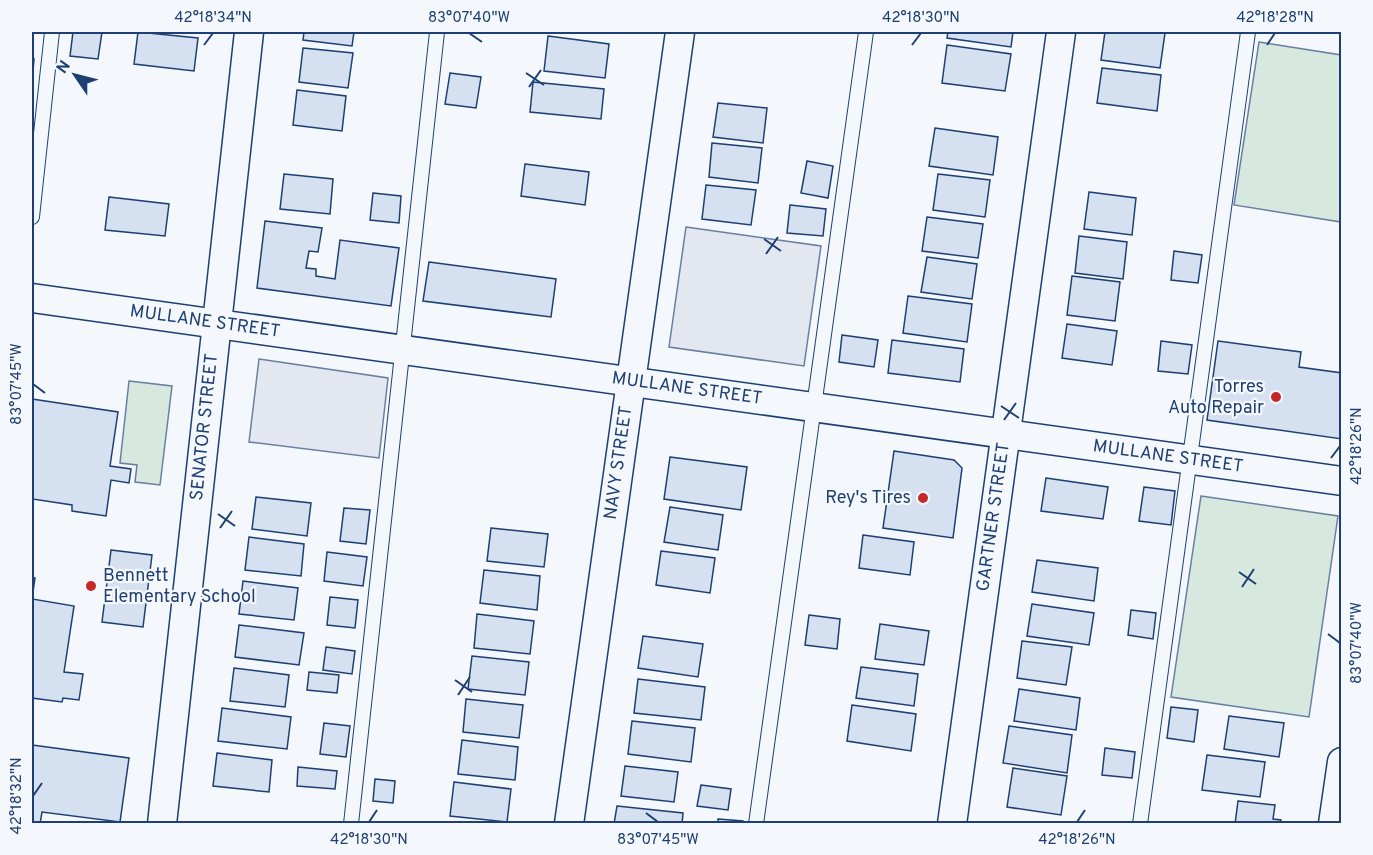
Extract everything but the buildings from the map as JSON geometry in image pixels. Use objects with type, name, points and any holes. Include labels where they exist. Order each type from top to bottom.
[{"type":"street","name":"SENATOR STREET","points":[[162,824],[249,32]]},
{"type":"street","name":"NAVY STREET","points":[[569,824],[680,32]]},
{"type":"street","name":"GARTNER STREET","points":[[952,824],[1061,32]]},
{"type":"street","name":"MULLANE STREET","points":[[32,298],[1341,481]]},
{"type":"street","points":[[1333,824],[1341,762]]},
{"type":"lane","points":[[32,217],[52,32]]},
{"type":"lane","points":[[351,824],[438,32]]},
{"type":"lane","points":[[756,824],[866,32]]},
{"type":"lane","points":[[1140,824],[1248,32]]},
{"type":"shaded area","points":[[1259,42],[1341,55],[1341,222],[1234,205]]},
{"type":"shaded area","points":[[686,227],[821,246],[804,366],[669,347]]},
{"type":"shaded area","points":[[259,359],[388,378],[379,458],[249,442]]},
{"type":"shaded area","points":[[129,381],[172,386],[160,485],[135,482],[137,465],[120,463]]},
{"type":"shaded area","points":[[1201,496],[1338,516],[1309,717],[1171,697]]},
{"type":"place","name":"Torres Auto Repair","points":[[1276,397]]},
{"type":"place","name":"Rey's Tires","points":[[923,498]]},
{"type":"place","name":"Bennett Elementary School","points":[[91,586]]}]
